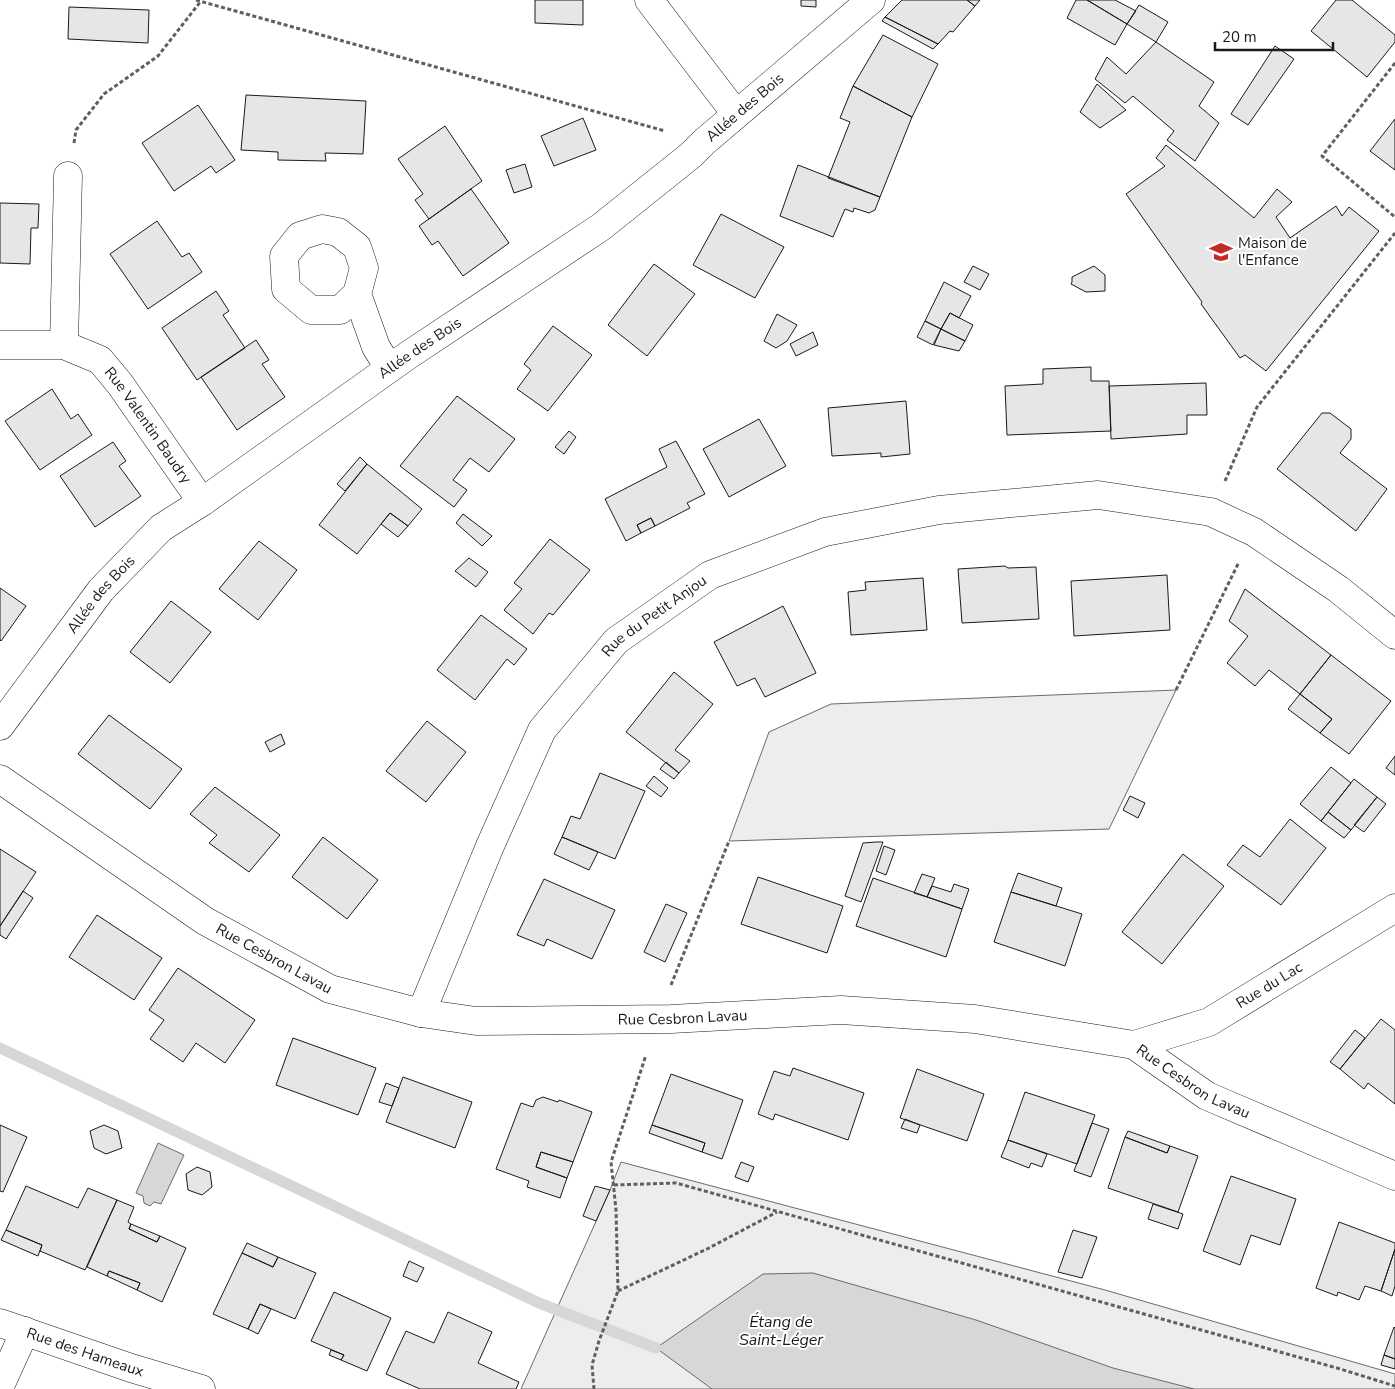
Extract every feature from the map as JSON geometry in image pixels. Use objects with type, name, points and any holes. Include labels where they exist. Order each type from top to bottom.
[{"type":"street","points":[[649,0],[736,114]]},
{"type":"street","name":"Allée des Bois","points":[[3,716],[101,590],[162,528],[202,502],[389,368],[601,227],[691,155],[736,114],[871,0]]},
{"type":"street","points":[[64,345],[68,176]]},
{"type":"street","points":[[356,294],[376,346],[389,368]]},
{"type":"street","name":"Rue Valentin Baudry","points":[[0,345],[64,345],[100,360],[120,384],[202,502]]},
{"type":"street","name":"Rue du Petit Anjou","points":[[421,1014],[490,846],[542,730],[616,641],[710,575],[825,532],[939,510],[1098,495],[1211,512],[1254,532],[1338,589],[1395,635]]},
{"type":"street","name":"Rue Cesbron Lavau","points":[[0,779],[205,920],[330,989],[421,1014],[476,1021],[657,1020],[841,1010],[975,1019],[1134,1045],[1207,1096],[1395,1176]]},
{"type":"street","name":"Rue du Lac","points":[[1134,1045],[1208,1022],[1395,908]]},
{"type":"street","points":[[0,1386],[12,1327]]},
{"type":"street","name":"Rue des Hameaux","points":[[12,1327],[131,1368],[201,1389]]},
{"type":"path","points":[[196,0],[704,142]]},
{"type":"path","points":[[68,176],[76,130],[104,94],[158,56],[201,2]]},
{"type":"path","points":[[1395,63],[1322,156],[1395,217]]},
{"type":"path","points":[[1211,512],[1257,407],[1395,234]]},
{"type":"path","points":[[1176,690],[1254,532]]},
{"type":"path","points":[[594,1389],[592,1364],[618,1291],[616,1210],[612,1162],[657,1020],[728,841]]},
{"type":"path","points":[[614,1185],[676,1183],[1318,1362],[1395,1386]]},
{"type":"path","points":[[618,1291],[706,1249],[778,1211]]},
{"type":"shaded area","points":[[1176,690],[1109,829],[729,841],[769,732],[831,704]]},
{"type":"shaded area","points":[[621,1162],[1105,1290],[1395,1374],[1395,1389],[521,1389]]},
{"type":"water","points":[[158,1143],[184,1155],[161,1204],[154,1202],[150,1206],[144,1203],[143,1196],[136,1193]]},
{"type":"water","name":"Étang de Saint-Léger","points":[[813,1273],[976,1320],[1113,1368],[1194,1389],[712,1389],[656,1348],[763,1274]]},
{"type":"building","points":[[535,0],[583,0],[583,25],[535,23]]},
{"type":"building","points":[[801,0],[816,0],[816,7],[801,6]]},
{"type":"building","points":[[902,0],[967,0],[975,6],[953,32],[950,31],[938,44],[885,17]]},
{"type":"building","points":[[967,0],[980,0],[975,6]]},
{"type":"building","points":[[1076,0],[1087,0],[1127,24],[1115,45],[1067,18]]},
{"type":"building","points":[[1087,0],[1115,0],[1136,11],[1127,24]]},
{"type":"building","points":[[1336,0],[1352,0],[1395,35],[1395,42],[1367,77],[1311,31]]},
{"type":"building","points":[[1139,5],[1168,22],[1156,42],[1127,24]]},
{"type":"building","points":[[69,7],[149,10],[148,43],[68,39]]},
{"type":"building","points":[[885,17],[938,44],[933,49],[882,21]]},
{"type":"building","points":[[883,35],[938,64],[912,117],[853,86]]},
{"type":"building","points":[[1156,42],[1214,82],[1199,106],[1219,123],[1195,161],[1167,140],[1174,131],[1133,96],[1125,103],[1095,79],[1107,57],[1126,74]]},
{"type":"building","points":[[1275,46],[1294,59],[1248,125],[1231,114]]},
{"type":"building","points":[[1097,84],[1126,110],[1100,128],[1080,112]]},
{"type":"building","points":[[853,86],[912,117],[880,197],[828,178],[850,122],[840,118]]},
{"type":"building","points":[[246,95],[366,101],[363,154],[325,153],[326,161],[278,160],[278,152],[241,150]]},
{"type":"building","points":[[198,105],[235,160],[216,173],[211,166],[174,191],[142,143]]},
{"type":"building","points":[[583,118],[596,150],[554,166],[541,136]]},
{"type":"building","points":[[1395,119],[1395,170],[1370,151]]},
{"type":"building","points":[[445,126],[482,181],[429,219],[415,200],[423,194],[398,159]]},
{"type":"building","points":[[1166,145],[1254,218],[1277,189],[1292,202],[1276,217],[1290,238],[1336,206],[1342,216],[1349,207],[1379,231],[1266,371],[1245,355],[1240,358],[1126,194],[1165,166],[1156,158]]},
{"type":"building","points":[[525,164],[532,187],[514,193],[506,170]]},
{"type":"building","points":[[798,165],[880,197],[875,210],[869,213],[854,208],[853,212],[845,209],[833,237],[780,216]]},
{"type":"building","points":[[471,189],[509,243],[463,276],[438,241],[432,245],[419,226]]},
{"type":"building","points":[[0,203],[39,204],[38,228],[31,228],[30,264],[0,263]]},
{"type":"building","points":[[721,214],[784,247],[755,298],[693,265]]},
{"type":"building","points":[[157,221],[182,257],[189,253],[202,272],[148,309],[110,254]]},
{"type":"building","points":[[654,264],[695,294],[647,356],[608,325]]},
{"type":"building","points":[[973,266],[989,274],[980,290],[964,282]]},
{"type":"building","points":[[1094,266],[1105,275],[1105,291],[1086,292],[1071,284],[1072,277]]},
{"type":"building","points":[[944,282],[971,296],[959,318],[950,313],[941,329],[925,321]]},
{"type":"building","points":[[216,291],[229,311],[223,315],[245,348],[197,380],[162,328]]},
{"type":"building","points":[[950,313],[973,325],[965,341],[941,329]]},
{"type":"building","points":[[777,314],[797,325],[787,341],[776,348],[764,341]]},
{"type":"building","points":[[925,321],[941,329],[933,345],[917,337]]},
{"type":"building","points":[[553,326],[592,355],[548,411],[517,389],[531,370],[524,364]]},
{"type":"building","points":[[941,329],[965,341],[959,351],[934,345]]},
{"type":"building","points":[[813,332],[818,345],[796,356],[790,344]]},
{"type":"building","points":[[256,340],[269,360],[262,364],[285,397],[237,430],[201,377]]},
{"type":"building","points":[[1091,367],[1091,381],[1109,381],[1111,431],[1007,435],[1005,386],[1043,384],[1043,369]]},
{"type":"building","points":[[1206,383],[1207,415],[1187,415],[1187,434],[1111,439],[1109,386]]},
{"type":"building","points":[[52,389],[71,419],[78,414],[92,435],[40,470],[5,421]]},
{"type":"building","points":[[457,396],[515,439],[489,472],[470,458],[453,480],[467,490],[454,507],[400,466]]},
{"type":"building","points":[[906,401],[910,454],[881,457],[881,453],[832,456],[828,408]]},
{"type":"building","points":[[1322,413],[1330,413],[1351,429],[1351,439],[1340,453],[1387,489],[1356,531],[1277,469]]},
{"type":"building","points":[[759,419],[786,466],[729,497],[703,449]]},
{"type":"building","points":[[569,431],[576,437],[564,454],[555,447]]},
{"type":"building","points":[[676,441],[705,494],[687,503],[690,508],[655,526],[651,518],[637,525],[641,533],[626,541],[605,499],[667,467],[659,449]]},
{"type":"building","points":[[113,442],[126,461],[119,466],[141,496],[95,527],[60,476]]},
{"type":"building","points":[[360,457],[367,464],[345,491],[337,484]]},
{"type":"building","points":[[367,464],[422,509],[408,526],[390,513],[357,554],[319,525]]},
{"type":"building","points":[[390,513],[408,526],[398,537],[381,524]]},
{"type":"building","points":[[463,514],[492,536],[482,546],[456,523]]},
{"type":"building","points":[[651,518],[655,526],[641,533],[637,525]]},
{"type":"building","points":[[550,539],[590,570],[553,615],[549,613],[533,634],[504,610],[522,589],[514,583]]},
{"type":"building","points":[[259,541],[297,570],[258,620],[219,589]]},
{"type":"building","points":[[469,558],[488,572],[476,587],[455,571]]},
{"type":"building","points":[[1005,566],[1008,568],[1036,567],[1039,619],[962,623],[958,569]]},
{"type":"building","points":[[1167,575],[1170,630],[1074,636],[1071,581]]},
{"type":"building","points":[[923,578],[927,630],[851,635],[848,592],[866,590],[865,582]]},
{"type":"building","points":[[0,588],[26,606],[1,641],[0,640]]},
{"type":"building","points":[[1245,589],[1331,655],[1300,694],[1269,670],[1255,686],[1227,663],[1248,636],[1229,621]]},
{"type":"building","points":[[171,601],[211,632],[170,683],[130,652]]},
{"type":"building","points":[[783,606],[816,673],[765,697],[755,678],[737,686],[714,642]]},
{"type":"building","points":[[481,615],[527,649],[514,665],[507,659],[475,700],[437,670]]},
{"type":"building","points":[[1331,655],[1391,701],[1349,754],[1320,733],[1332,719],[1300,694]]},
{"type":"building","points":[[674,672],[713,704],[675,750],[690,761],[679,773],[626,732]]},
{"type":"building","points":[[1300,694],[1332,719],[1320,733],[1288,709]]},
{"type":"building","points":[[109,715],[182,769],[150,809],[78,754]]},
{"type":"building","points":[[427,721],[466,752],[426,802],[386,771]]},
{"type":"building","points":[[281,734],[285,744],[270,752],[265,742]]},
{"type":"building","points":[[1395,756],[1395,775],[1386,768]]},
{"type":"building","points":[[666,762],[679,773],[674,779],[660,769]]},
{"type":"building","points":[[1331,767],[1351,783],[1321,821],[1300,804]]},
{"type":"building","points":[[600,773],[645,791],[615,859],[562,837],[571,816],[580,819]]},
{"type":"building","points":[[654,776],[668,788],[661,797],[646,786]]},
{"type":"building","points":[[1354,779],[1377,797],[1351,830],[1328,812]]},
{"type":"building","points":[[215,787],[280,835],[249,872],[209,843],[217,835],[190,814]]},
{"type":"building","points":[[1130,796],[1145,803],[1138,818],[1123,810]]},
{"type":"building","points":[[1377,797],[1386,804],[1364,832],[1354,825]]},
{"type":"building","points":[[1328,812],[1351,830],[1344,838],[1321,821]]},
{"type":"building","points":[[1290,819],[1326,848],[1281,905],[1227,865],[1243,845],[1260,857]]},
{"type":"building","points":[[323,837],[378,880],[347,919],[292,877]]},
{"type":"building","points":[[562,837],[598,852],[589,870],[554,854]]},
{"type":"building","points":[[883,842],[861,902],[845,896],[863,843]]},
{"type":"building","points":[[884,846],[895,850],[886,875],[876,871]]},
{"type":"building","points":[[0,849],[36,872],[0,926]]},
{"type":"building","points":[[1183,854],[1224,886],[1162,964],[1122,932]]},
{"type":"building","points":[[1018,873],[1062,888],[1056,906],[1011,892]]},
{"type":"building","points":[[922,874],[935,878],[927,897],[914,893]]},
{"type":"building","points":[[758,877],[843,906],[827,953],[741,924]]},
{"type":"building","points":[[873,878],[962,909],[946,957],[856,926]]},
{"type":"building","points":[[544,879],[615,910],[592,959],[547,939],[544,946],[517,935]]},
{"type":"building","points":[[954,884],[969,889],[962,909],[927,897],[932,886],[951,892]]},
{"type":"building","points":[[23,891],[33,898],[6,939],[0,935],[0,926]]},
{"type":"building","points":[[1011,892],[1082,914],[1065,966],[994,942]]},
{"type":"building","points":[[666,904],[687,913],[665,962],[644,952]]},
{"type":"building","points":[[97,915],[162,958],[134,1000],[69,957]]},
{"type":"building","points":[[178,968],[255,1020],[225,1063],[196,1043],[183,1062],[150,1039],[164,1020],[149,1010]]},
{"type":"building","points":[[1381,1019],[1395,1030],[1395,1104],[1368,1083],[1364,1089],[1340,1069]]},
{"type":"building","points":[[1355,1030],[1365,1038],[1340,1069],[1330,1062]]},
{"type":"building","points":[[293,1038],[376,1068],[358,1115],[276,1085]]},
{"type":"building","points":[[793,1068],[864,1093],[848,1140],[775,1114],[773,1120],[758,1114],[774,1071],[790,1076]]},
{"type":"building","points":[[917,1069],[984,1094],[967,1141],[900,1118]]},
{"type":"building","points":[[671,1074],[743,1100],[722,1159],[702,1152],[705,1143],[652,1125]]},
{"type":"building","points":[[403,1077],[472,1102],[455,1148],[386,1122]]},
{"type":"building","points":[[386,1083],[399,1088],[392,1106],[379,1102]]},
{"type":"building","points":[[1025,1092],[1095,1115],[1077,1164],[1008,1140]]},
{"type":"building","points":[[543,1097],[558,1102],[559,1100],[592,1112],[573,1162],[541,1152],[536,1167],[567,1178],[560,1198],[527,1187],[529,1181],[496,1169],[521,1103],[533,1107],[536,1100]]},
{"type":"building","points":[[905,1119],[920,1125],[917,1133],[901,1128]]},
{"type":"building","points":[[1092,1123],[1109,1129],[1091,1177],[1074,1171]]},
{"type":"building","points":[[0,1125],[27,1137],[3,1192],[0,1191]]},
{"type":"building","points":[[104,1125],[118,1131],[122,1148],[106,1154],[94,1148],[90,1131]]},
{"type":"building","points":[[652,1125],[705,1143],[702,1152],[649,1133]]},
{"type":"building","points":[[1128,1131],[1170,1146],[1167,1153],[1125,1137]]},
{"type":"building","points":[[1125,1137],[1167,1153],[1170,1146],[1198,1156],[1178,1212],[1108,1188]]},
{"type":"building","points":[[1008,1140],[1047,1154],[1042,1167],[1031,1163],[1029,1168],[1001,1157]]},
{"type":"building","points":[[541,1152],[573,1162],[567,1178],[536,1167]]},
{"type":"building","points":[[741,1162],[754,1167],[748,1182],[735,1177]]},
{"type":"building","points":[[197,1167],[210,1172],[212,1187],[202,1195],[188,1190],[186,1174]]},
{"type":"building","points":[[1231,1176],[1296,1199],[1280,1245],[1251,1235],[1240,1265],[1203,1251]]},
{"type":"building","points":[[26,1186],[78,1208],[88,1188],[117,1200],[85,1270],[40,1251],[42,1245],[6,1230]]},
{"type":"building","points":[[595,1186],[610,1190],[596,1221],[583,1216]]},
{"type":"building","points":[[117,1200],[134,1207],[128,1222],[131,1224],[129,1229],[157,1242],[160,1236],[186,1248],[162,1302],[137,1290],[140,1283],[109,1271],[107,1276],[87,1267]]},
{"type":"building","points":[[1153,1204],[1183,1214],[1178,1229],[1148,1219]]},
{"type":"building","points":[[1339,1222],[1395,1243],[1395,1249],[1381,1291],[1365,1286],[1359,1300],[1338,1292],[1337,1296],[1316,1288]]},
{"type":"building","points":[[131,1224],[160,1236],[157,1242],[129,1229]]},
{"type":"building","points":[[6,1230],[42,1245],[38,1256],[1,1240]]},
{"type":"building","points":[[1073,1230],[1097,1237],[1082,1278],[1058,1272]]},
{"type":"building","points":[[247,1243],[278,1257],[273,1267],[242,1253]]},
{"type":"building","points":[[1395,1249],[1395,1286],[1392,1296],[1381,1291]]},
{"type":"building","points":[[242,1253],[273,1267],[278,1257],[316,1273],[295,1319],[260,1304],[248,1329],[213,1314]]},
{"type":"building","points":[[409,1261],[424,1268],[417,1282],[403,1276]]},
{"type":"building","points":[[109,1271],[140,1283],[137,1290],[107,1276]]},
{"type":"building","points":[[334,1292],[391,1318],[367,1371],[341,1360],[344,1355],[311,1341]]},
{"type":"building","points":[[260,1304],[271,1309],[258,1334],[248,1329]]},
{"type":"building","points":[[448,1312],[492,1332],[478,1363],[519,1382],[516,1389],[420,1389],[386,1374],[406,1331],[434,1343]]},
{"type":"building","points":[[1395,1328],[1395,1359],[1384,1355]]},
{"type":"building","points":[[331,1350],[344,1355],[341,1360],[329,1355]]},
{"type":"building","points":[[1384,1355],[1395,1359],[1395,1369],[1381,1365]]},
{"type":"waterway","points":[[0,1048],[539,1303],[656,1348]]},
{"type":"place","name":"Maison de l'Enfance","points":[[1221,252]]}]
